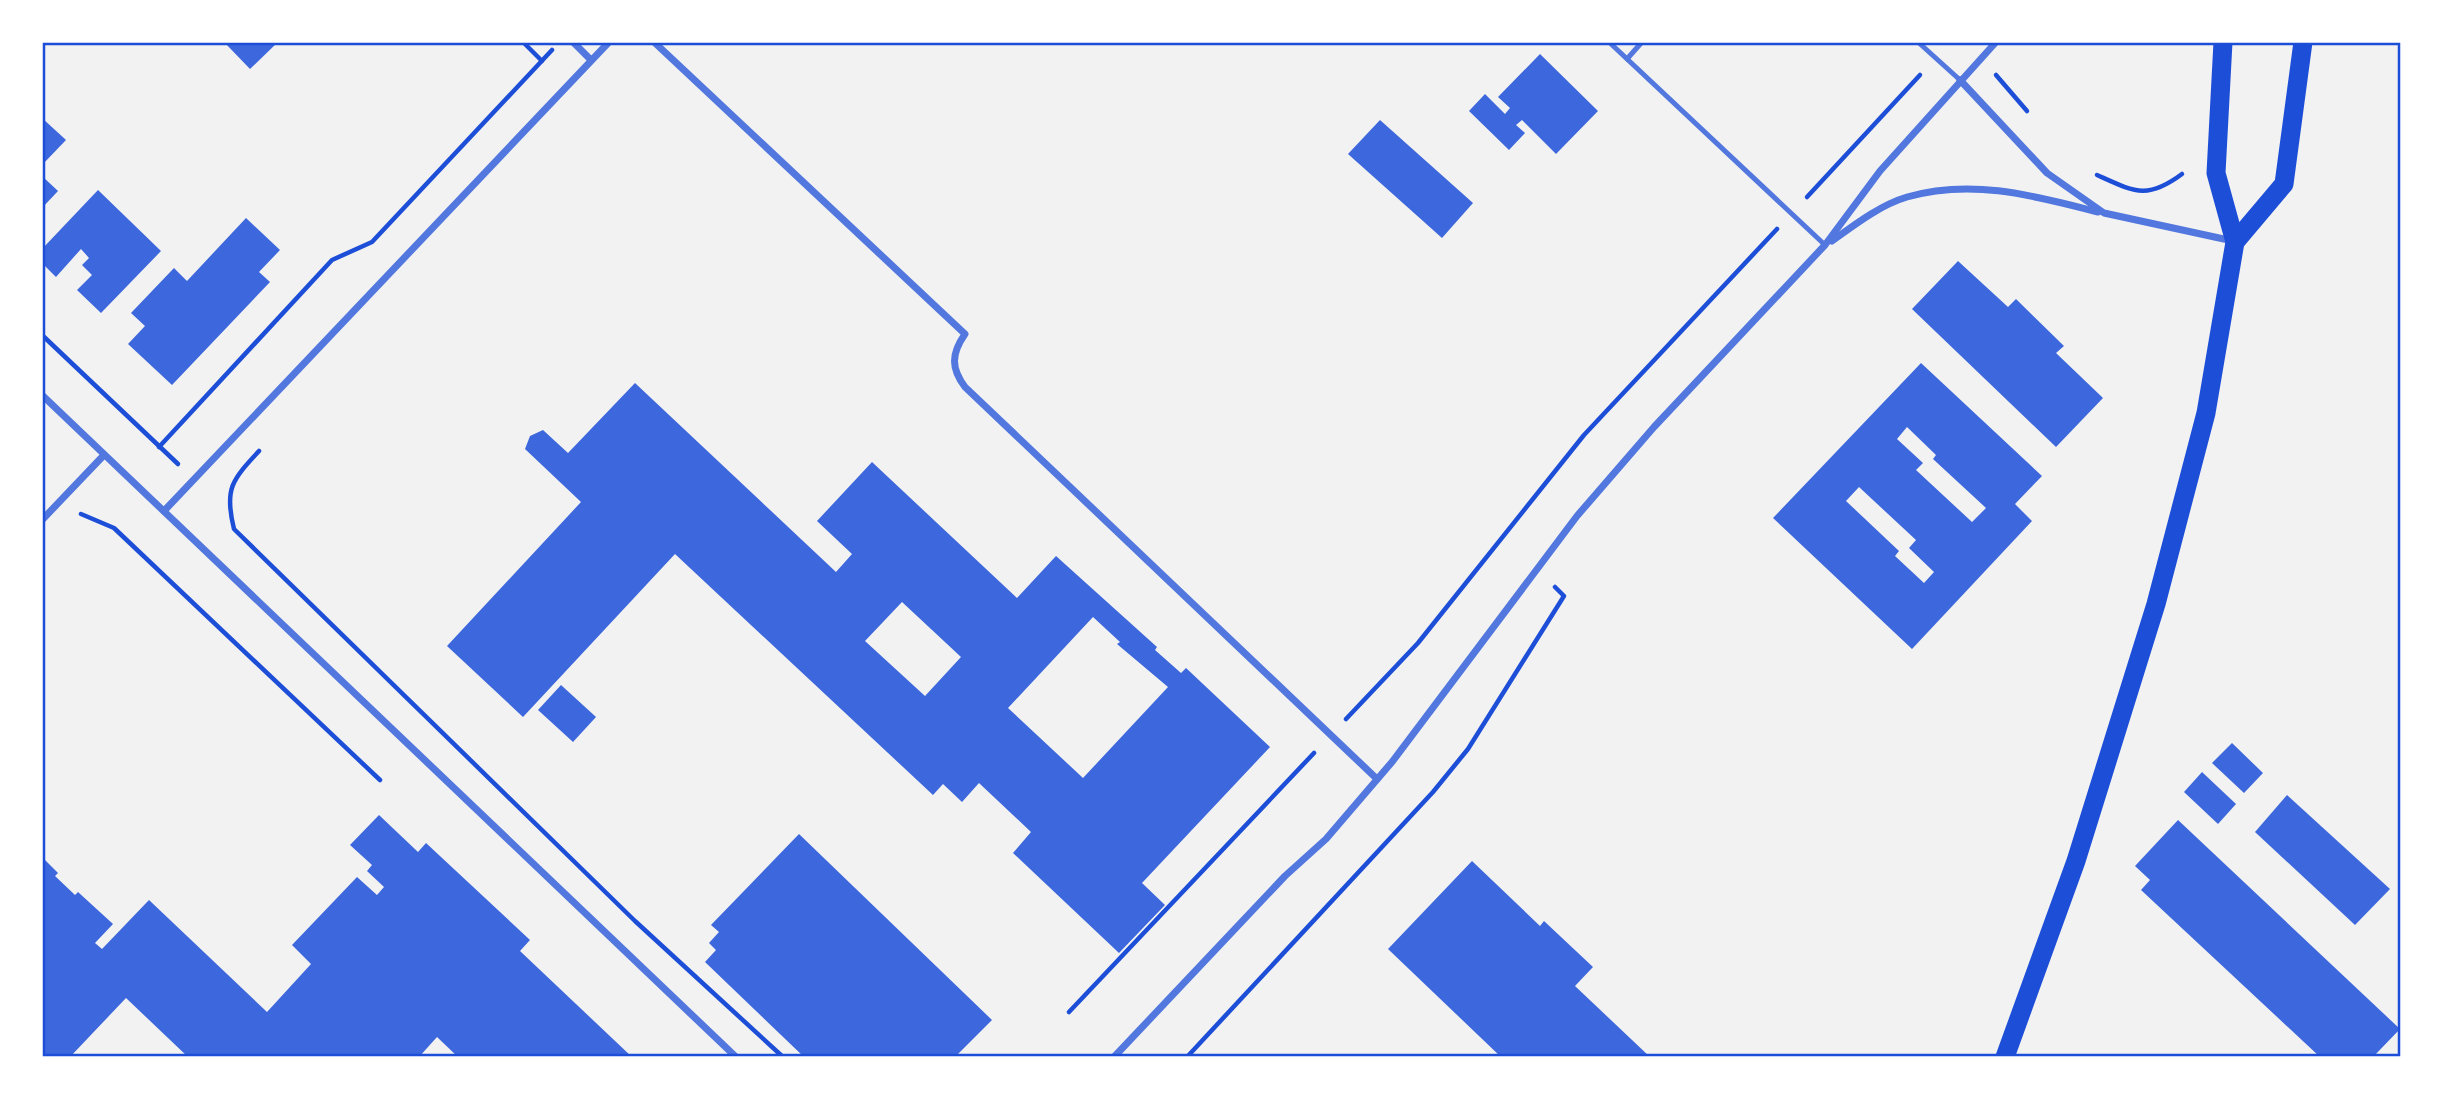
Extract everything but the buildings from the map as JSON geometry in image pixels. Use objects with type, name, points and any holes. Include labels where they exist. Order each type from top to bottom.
[{"type":"highway","points":[[2006,1057],[2076,860],[2156,604],[2206,413],[2235,242],[2216,173],[2224,42]]},
{"type":"highway","points":[[2235,242],[2284,184],[2303,42]]},
{"type":"street","points":[[573,42],[592,60]]},
{"type":"street","points":[[164,511],[609,42]]},
{"type":"street","points":[[654,42],[965,334],[956,347],[953,361],[956,375],[965,387],[1377,779]]},
{"type":"street","points":[[1114,1057],[1285,876],[1326,839],[1377,779],[1577,516],[1654,427],[1825,245],[1880,170],[1996,42]]},
{"type":"street","points":[[1961,80],[2047,173],[2105,213]]},
{"type":"street","points":[[1825,245],[1864,219],[1904,198],[1956,188],[2033,195],[2235,242]]},
{"type":"street","points":[[42,395],[736,1057]]},
{"type":"street","points":[[42,520],[104,455]]},
{"type":"lane","points":[[1609,42],[1825,245]]},
{"type":"lane","points":[[1627,59],[1642,42]]},
{"type":"lane","points":[[1918,42],[1961,80]]},
{"type":"path","points":[[523,42],[542,61]]},
{"type":"path","points":[[159,447],[331,260],[372,242],[560,42]]},
{"type":"path","points":[[1069,1012],[1418,643],[1584,435],[1936,58]]},
{"type":"path","points":[[2001,65],[1994,73],[2029,114]]},
{"type":"path","points":[[2087,169],[2138,191],[2161,190],[2182,174]]},
{"type":"path","points":[[42,335],[194,479]]},
{"type":"path","points":[[264,446],[230,487],[228,505],[234,529],[635,921],[783,1057]]},
{"type":"path","points":[[64,498],[81,514],[114,528],[380,780]]},
{"type":"path","points":[[1188,1057],[1433,792],[1468,749],[1564,596],[1538,568]]}]
